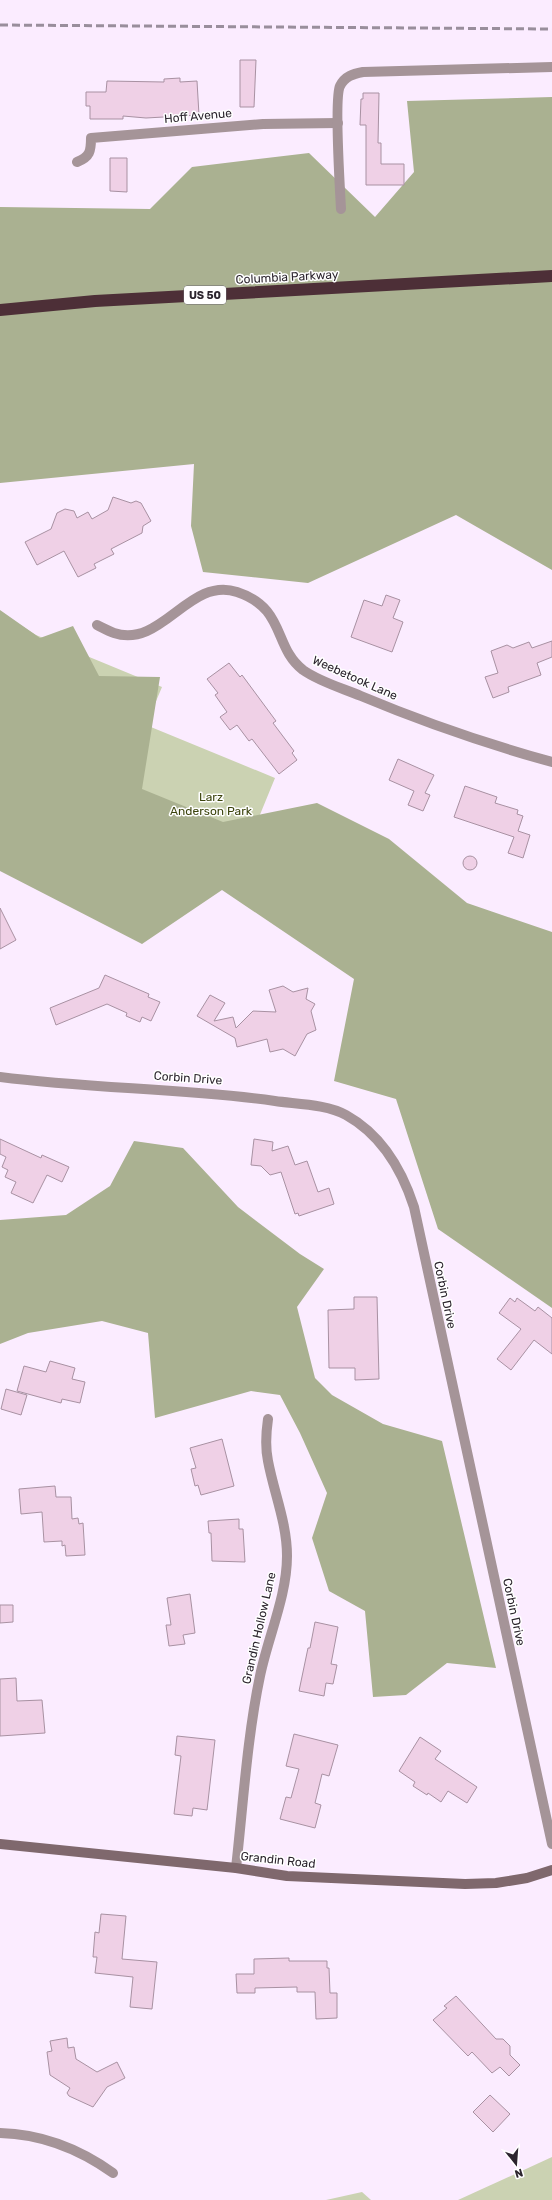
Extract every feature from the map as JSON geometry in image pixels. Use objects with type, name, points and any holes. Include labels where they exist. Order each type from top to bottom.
[{"type":"highway","name":"Columbia Parkway","points":[[0,310],[95,301],[552,276]]},
{"type":"street","points":[[341,209],[338,120],[339,87],[344,79],[353,74],[552,67]]},
{"type":"street","name":"Hoff Avenue","points":[[77,162],[85,159],[91,151],[91,138],[262,124],[338,120]]},
{"type":"street","name":"Weebetook Lane","points":[[97,625],[114,633],[130,634],[146,632],[160,625],[206,593],[217,590],[237,592],[254,600],[269,613],[294,662],[314,677],[453,732],[552,762]]},
{"type":"street","name":"Corbin Drive","points":[[0,1077],[226,1094],[319,1107],[345,1114],[364,1127],[381,1144],[396,1163],[414,1207],[552,1844]]},
{"type":"street","name":"Grandin Hollow Lane","points":[[236,1868],[260,1678],[268,1640],[285,1580],[287,1556],[285,1532],[268,1461],[266,1440],[268,1419]]},
{"type":"street","name":"Grandin Road","points":[[0,1844],[236,1868],[288,1876],[465,1884],[496,1883],[527,1878],[552,1870]]},
{"type":"street","points":[[0,2133],[21,2133],[53,2141],[76,2150],[113,2173]]},
{"type":"green space","points":[[552,97],[552,570],[456,515],[308,583],[203,572],[191,526],[194,464],[0,483],[0,207],[150,209],[192,167],[309,153],[375,217],[414,172],[407,101]]},
{"type":"green space","points":[[0,610],[40,638],[73,626],[99,676],[160,677],[142,789],[223,822],[317,803],[389,839],[467,903],[552,932],[552,1308],[438,1229],[396,1099],[334,1081],[354,979],[222,890],[142,944],[0,871]]},
{"type":"green space","name":"Larz Anderson Park","points":[[0,612],[36,635],[162,687],[146,725],[275,778],[232,883],[0,695]]},
{"type":"green space","points":[[134,1141],[183,1148],[238,1207],[300,1254],[324,1269],[297,1307],[315,1378],[332,1395],[383,1424],[442,1441],[496,1668],[447,1663],[406,1695],[373,1697],[365,1611],[329,1591],[312,1538],[327,1493],[300,1433],[280,1395],[251,1391],[155,1418],[148,1333],[102,1321],[28,1333],[0,1344],[0,1220],[66,1215],[110,1186]]},
{"type":"green space","points":[[552,2157],[552,2200],[458,2200]]},
{"type":"green space","points":[[362,2192],[371,2200],[326,2200]]},
{"type":"building","points":[[240,60],[256,60],[254,107],[240,107]]},
{"type":"building","points":[[180,78],[180,82],[197,81],[199,115],[146,118],[123,116],[123,119],[90,119],[90,106],[86,106],[86,92],[106,92],[107,81],[164,82],[164,79]]},
{"type":"building","points":[[363,93],[379,93],[378,143],[381,143],[381,164],[404,164],[404,185],[366,185],[366,125],[360,125],[361,99],[363,99]]},
{"type":"building","points":[[110,158],[127,158],[127,192],[110,191]]},
{"type":"building","points":[[113,497],[131,503],[136,501],[141,503],[151,521],[143,526],[142,533],[111,549],[114,554],[94,564],[96,568],[78,577],[64,551],[37,565],[25,542],[51,529],[57,513],[65,509],[74,511],[77,518],[88,512],[92,519],[108,510]]},
{"type":"building","points":[[386,595],[400,600],[393,618],[403,622],[392,652],[351,637],[364,600],[382,606]]},
{"type":"building","points":[[552,641],[552,657],[537,663],[541,675],[508,687],[509,692],[493,698],[485,677],[498,673],[491,651],[507,645],[513,648],[529,642],[532,648]]},
{"type":"building","points":[[229,663],[240,677],[242,675],[276,721],[273,723],[294,751],[292,753],[297,760],[279,774],[252,739],[249,741],[237,725],[230,730],[220,717],[227,712],[215,695],[218,693],[207,679]]},
{"type":"building","points":[[398,759],[434,775],[425,793],[430,795],[423,811],[408,805],[414,791],[389,780]]},
{"type":"building","points":[[465,786],[497,797],[495,803],[518,810],[517,814],[523,816],[518,831],[530,835],[523,858],[508,853],[514,837],[454,817]]},
{"type":"building","points":[[467,856],[473,856],[477,860],[477,866],[473,870],[467,870],[463,866],[463,860]]},
{"type":"building","points":[[0,908],[16,940],[0,949]]},
{"type":"building","points":[[105,975],[149,994],[148,997],[160,1002],[151,1021],[142,1017],[140,1022],[126,1016],[127,1013],[107,1004],[56,1025],[50,1008],[99,988]]},
{"type":"building","points":[[283,986],[293,992],[308,988],[306,999],[315,1004],[311,1011],[316,1030],[307,1034],[295,1056],[283,1049],[270,1052],[267,1039],[237,1047],[235,1038],[197,1016],[210,995],[225,1003],[214,1021],[233,1017],[236,1028],[253,1011],[276,1012],[269,990]]},
{"type":"building","points":[[0,1139],[41,1158],[42,1155],[69,1167],[62,1182],[47,1175],[33,1203],[11,1193],[16,1182],[5,1177],[8,1170],[2,1167],[6,1157],[0,1154]]},
{"type":"building","points":[[254,1139],[273,1142],[272,1151],[288,1146],[295,1165],[307,1161],[318,1192],[329,1188],[334,1204],[299,1216],[298,1213],[295,1214],[281,1172],[270,1175],[261,1166],[251,1165]]},
{"type":"building","points":[[354,1297],[377,1297],[379,1379],[355,1380],[355,1368],[329,1368],[328,1310],[354,1309]]},
{"type":"building","points":[[510,1298],[515,1302],[517,1298],[535,1311],[538,1307],[552,1318],[552,1354],[534,1340],[511,1370],[497,1359],[521,1329],[499,1313]]},
{"type":"building","points":[[50,1361],[75,1368],[72,1379],[85,1382],[80,1403],[62,1399],[61,1403],[17,1391],[24,1366],[46,1372]]},
{"type":"building","points":[[6,1389],[27,1395],[21,1415],[1,1409]]},
{"type":"building","points":[[222,1439],[234,1486],[201,1495],[198,1485],[195,1486],[191,1469],[196,1468],[190,1448]]},
{"type":"building","points":[[55,1486],[56,1497],[71,1497],[72,1519],[78,1518],[79,1524],[83,1523],[85,1555],[66,1556],[65,1545],[62,1546],[62,1541],[44,1542],[42,1512],[21,1514],[19,1489]]},
{"type":"building","points":[[239,1519],[239,1529],[243,1529],[245,1562],[212,1561],[211,1533],[209,1533],[208,1521]]},
{"type":"building","points":[[190,1594],[195,1633],[183,1635],[185,1644],[169,1646],[166,1625],[171,1625],[167,1598]]},
{"type":"building","points":[[0,1605],[13,1605],[13,1622],[0,1623]]},
{"type":"building","points":[[315,1622],[338,1627],[331,1664],[337,1665],[333,1684],[326,1683],[324,1696],[299,1691]]},
{"type":"building","points":[[16,1678],[17,1701],[42,1700],[45,1733],[0,1736],[0,1679]]},
{"type":"building","points":[[294,1734],[338,1745],[329,1776],[322,1774],[315,1803],[321,1805],[315,1828],[280,1819],[286,1797],[291,1798],[299,1769],[286,1766]]},
{"type":"building","points":[[177,1736],[215,1740],[207,1810],[193,1808],[192,1816],[174,1814],[181,1756],[175,1755]]},
{"type":"building","points":[[420,1737],[441,1751],[435,1759],[477,1787],[467,1803],[448,1791],[441,1802],[428,1793],[427,1795],[413,1786],[415,1782],[399,1771]]},
{"type":"building","points":[[101,1914],[126,1916],[122,1959],[157,1962],[152,2009],[130,2007],[133,1977],[95,1973],[97,1957],[93,1957],[95,1932],[99,1933]]},
{"type":"building","points":[[289,1958],[289,1961],[327,1961],[327,1968],[329,1968],[330,1993],[337,1993],[337,2018],[316,2019],[315,1992],[297,1992],[297,1987],[255,1988],[255,1993],[237,1993],[236,1974],[254,1974],[254,1959]]},
{"type":"building","points":[[456,1996],[496,2039],[503,2039],[510,2046],[510,2055],[520,2065],[509,2076],[500,2067],[492,2073],[472,2052],[468,2056],[433,2020],[447,2008],[444,2006]]},
{"type":"building","points":[[67,2038],[68,2048],[74,2047],[76,2059],[97,2072],[117,2062],[125,2078],[107,2087],[93,2107],[69,2096],[67,2093],[70,2088],[50,2075],[47,2052],[52,2051],[50,2041]]},
{"type":"building","points":[[490,2095],[510,2114],[493,2132],[473,2112]]},
{"type":"railway","points":[[0,25],[552,29]]}]
